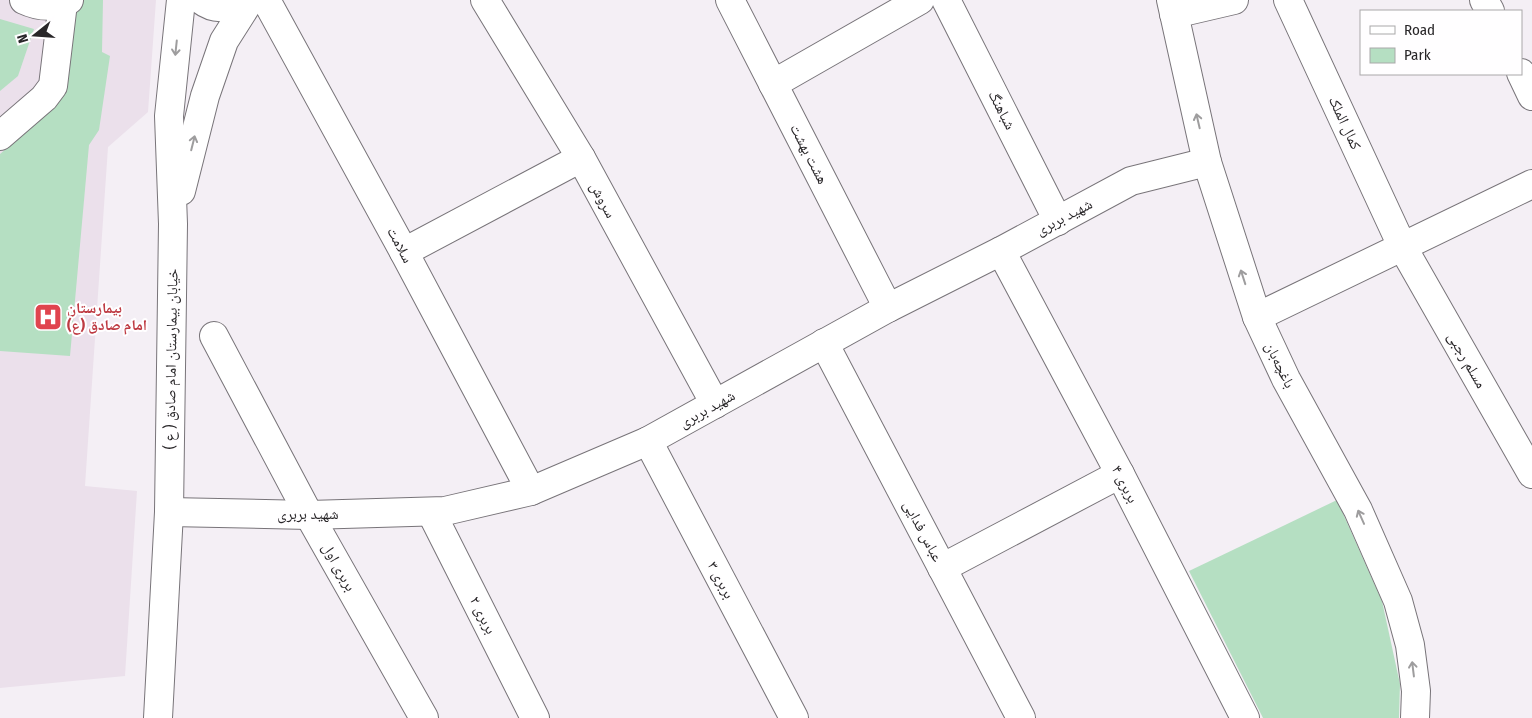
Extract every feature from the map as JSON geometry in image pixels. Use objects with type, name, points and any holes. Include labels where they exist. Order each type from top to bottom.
[{"type":"street","points":[[0,136],[38,104],[53,86],[66,2],[49,6],[34,4],[24,0]]},
{"type":"street","name":"خیابان بیمارستان امام صادق ( ع )","points":[[158,718],[169,512],[173,224],[170,116],[181,0]]},
{"type":"street","points":[[201,0],[211,6],[221,7],[233,6],[240,0]]},
{"type":"street","points":[[173,224],[205,96],[224,41],[250,0]]},
{"type":"street","name":"سلامت","points":[[266,0],[404,252],[531,491]]},
{"type":"street","name":"سروش","points":[[485,0],[581,158],[715,404]]},
{"type":"street","name":"هشت بهشت","points":[[730,0],[888,308]]},
{"type":"street","points":[[773,84],[920,0]]},
{"type":"street","name":"شباهنگ","points":[[946,0],[1058,221]]},
{"type":"street","points":[[1172,7],[1234,0]]},
{"type":"street","name":"کمال الملک","points":[[1288,0],[1402,246]]},
{"type":"street","name":"باغچه‌بان","points":[[1172,7],[1207,162],[1257,317],[1286,379],[1358,510],[1398,601],[1410,645],[1416,691],[1414,718]]},
{"type":"street","points":[[1522,75],[1532,96]]},
{"type":"street","points":[[404,252],[581,158]]},
{"type":"street","name":"شهید بربری","points":[[169,512],[310,515],[431,512],[445,511],[531,491],[648,442],[888,308],[1001,251],[1131,181],[1207,162]]},
{"type":"street","points":[[1257,317],[1532,184]]},
{"type":"street","name":"مسلم رجبی","points":[[1402,246],[1532,474]]},
{"type":"street","name":"بربری ۴","points":[[1001,251],[1120,474],[1245,718]]},
{"type":"street","name":"بربری اول","points":[[214,336],[310,515],[424,718]]},
{"type":"street","name":"عباس فدایی","points":[[824,343],[1021,718]]},
{"type":"street","name":"بربری ۳","points":[[648,442],[794,718]]},
{"type":"street","points":[[942,568],[1120,474]]},
{"type":"street","name":"بربری ۲","points":[[431,512],[535,718]]},
{"type":"shaded area","name":"بیمارستان امام صادق (ع)","points":[[0,0],[156,0],[148,112],[108,147],[85,486],[137,491],[125,676],[0,688]]},
{"type":"green space","points":[[84,0],[103,0],[102,52],[110,56],[99,130],[89,145],[70,356],[0,351],[0,154],[53,107],[68,21]]},
{"type":"green space","points":[[0,19],[34,29],[18,76],[0,91]]},
{"type":"green space","points":[[1337,500],[1382,601],[1400,684],[1399,718],[1263,718],[1189,571]]},
{"type":"place","name":"بیمارستان امام صادق (ع)","points":[[48,317]]}]
